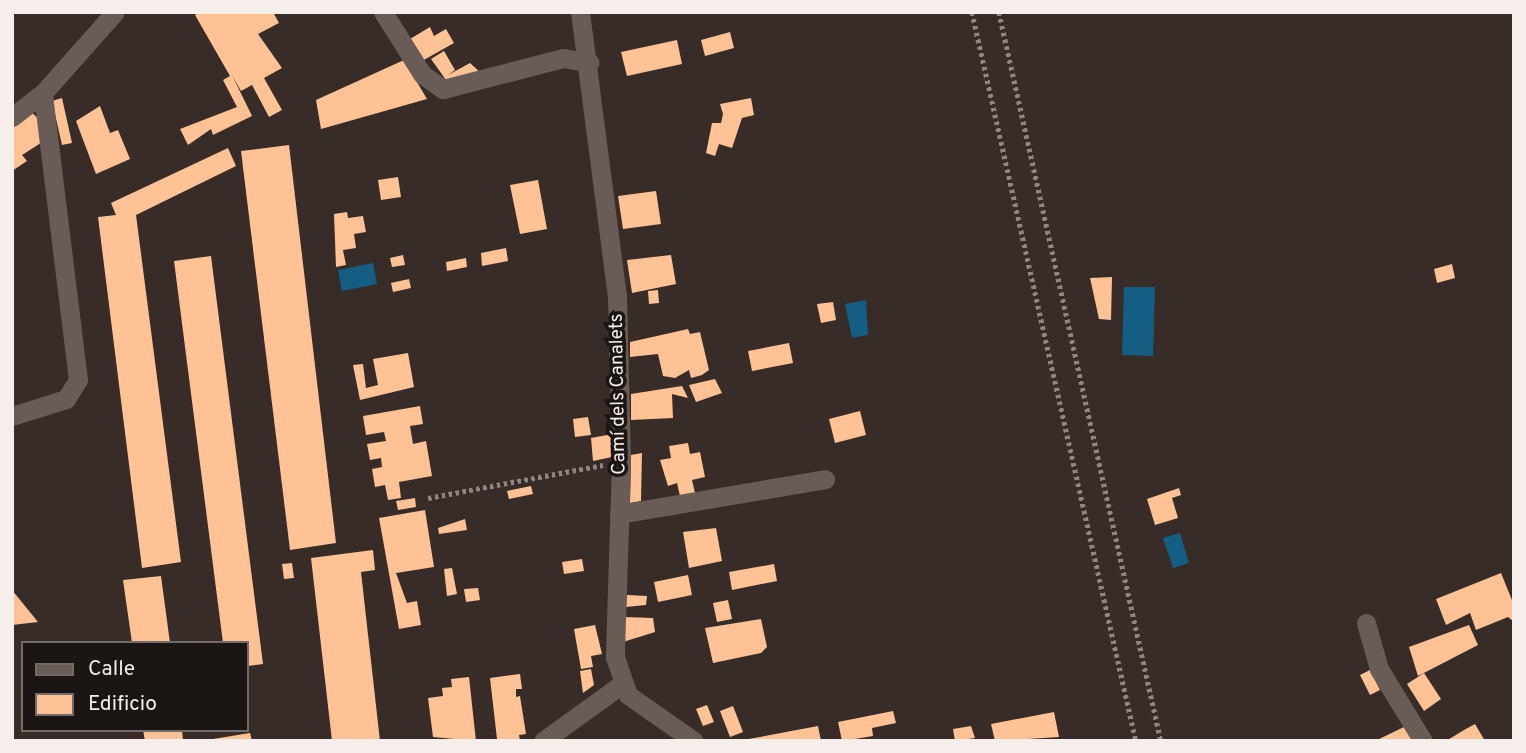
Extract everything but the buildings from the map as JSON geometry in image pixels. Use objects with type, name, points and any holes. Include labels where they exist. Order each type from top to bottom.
[{"type":"street","points":[[12,117],[43,93],[115,12]]},
{"type":"street","points":[[383,12],[428,81],[443,89],[563,58],[590,63]]},
{"type":"street","name":"Camí dels Canalets","points":[[580,12],[590,63],[617,296],[621,462],[614,636],[622,684]]},
{"type":"street","points":[[12,416],[66,399],[78,380],[43,93]]},
{"type":"street","points":[[620,514],[825,479]]},
{"type":"street","points":[[1366,623],[1379,669],[1423,741]]},
{"type":"street","points":[[544,741],[622,684],[639,705],[694,741]]},
{"type":"path","points":[[972,12],[1136,741]]},
{"type":"path","points":[[999,12],[1161,741]]},
{"type":"path","points":[[428,498],[621,462]]},
{"type":"water","points":[[373,263],[377,284],[342,291],[338,270]]},
{"type":"water","points":[[1124,287],[1155,287],[1153,356],[1122,355]]},
{"type":"water","points":[[866,300],[868,335],[852,338],[845,304]]},
{"type":"water","points":[[1180,533],[1189,563],[1173,568],[1163,538]]}]
